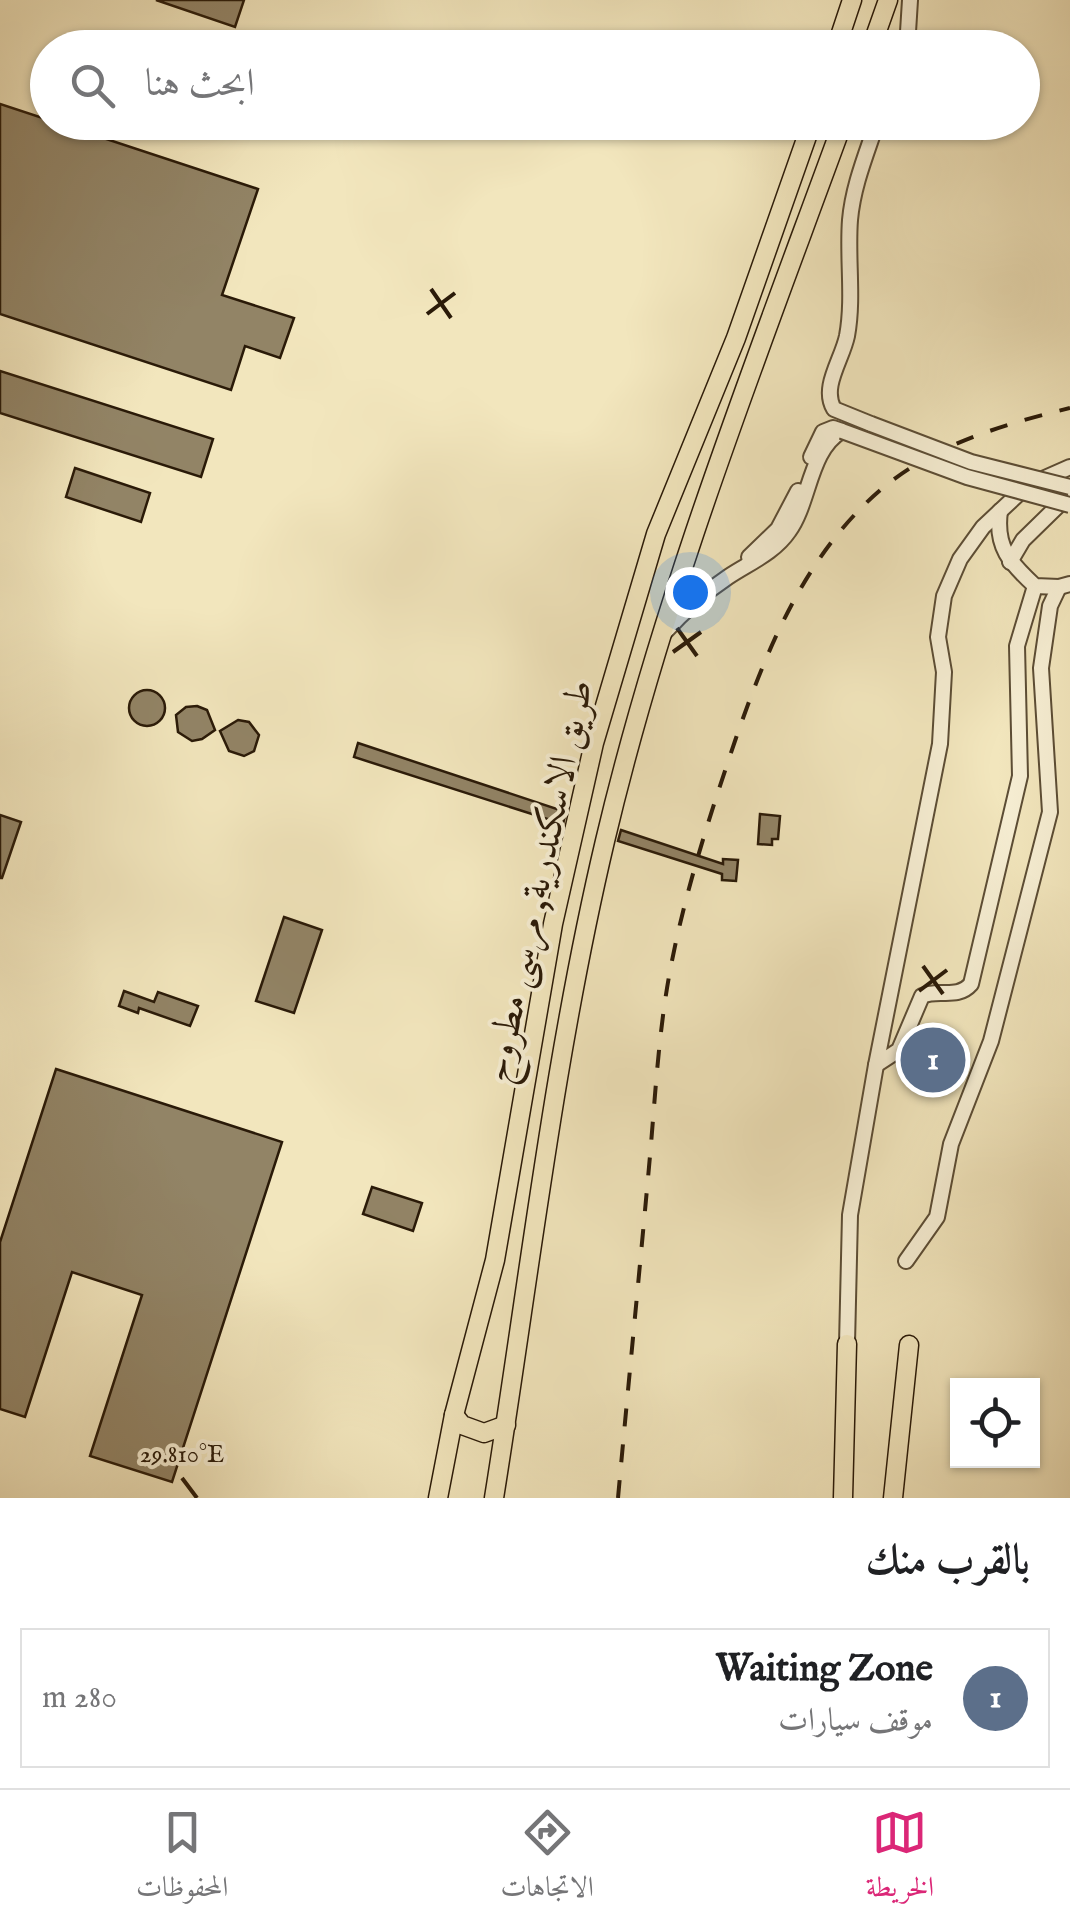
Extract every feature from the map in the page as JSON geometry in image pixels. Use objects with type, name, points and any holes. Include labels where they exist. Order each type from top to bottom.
[{"type":"main road","points":[[842,30],[852,0]]},
{"type":"main road","points":[[877,30],[888,0]]},
{"type":"main road","name":"طريق الاسكندرية, مرسى مطروح","points":[[438,1498],[454,1415],[494,1260],[553,924],[594,743],[656,534],[736,338],[806,140]]},
{"type":"main road","name":"طريق الاسكندرية, مرسى مطروح","points":[[494,1498],[585,930],[628,752],[688,547],[836,140]]},
{"type":"main road","points":[[843,1498],[847,1344]]},
{"type":"main road","points":[[893,1498],[909,1345]]},
{"type":"main road","points":[[454,1415],[462,1425],[484,1433],[506,1424]]},
{"type":"street","points":[[908,30],[910,0]]},
{"type":"street","points":[[871,140],[853,199],[850,314],[843,352],[828,390],[834,409],[971,462],[1070,490],[1023,540],[1010,562]]},
{"type":"street","points":[[660,637],[692,605],[785,537],[796,520],[824,447],[842,431],[967,477],[1070,505]]},
{"type":"street","points":[[887,449],[894,431]]},
{"type":"street","points":[[847,1344],[850,1216],[940,744],[944,690],[938,637],[944,596],[960,559],[983,527],[1027,486],[1070,467]]},
{"type":"street","points":[[1000,512],[997,532],[1010,562],[1035,586],[1064,585]]},
{"type":"street","points":[[906,1261],[937,1217],[951,1144],[991,1041],[1050,812],[1042,668],[1050,606],[1064,585]]},
{"type":"street","points":[[876,1065],[899,1050],[922,996],[962,992],[970,984],[1020,776],[1017,646],[1035,586]]},
{"type":"building","points":[[156,0],[244,0],[235,27]]},
{"type":"building","points":[[0,104],[30,114],[30,140],[109,140],[258,189],[222,295],[294,318],[280,358],[245,346],[231,390],[0,314]]},
{"type":"building","points":[[0,371],[213,439],[201,477],[0,413]]},
{"type":"building","points":[[75,468],[150,493],[141,522],[66,497]]},
{"type":"building","points":[[147,690],[160,695],[165,708],[160,721],[147,726],[134,721],[129,708],[134,695]]},
{"type":"building","points":[[186,707],[207,710],[215,730],[192,741],[178,732],[176,715]]},
{"type":"building","points":[[238,720],[249,722],[259,735],[254,751],[244,756],[229,751],[220,731]]},
{"type":"building","points":[[358,743],[566,812],[563,824],[354,757]]},
{"type":"building","points":[[760,814],[780,816],[778,839],[772,839],[772,845],[758,844]]},
{"type":"building","points":[[0,815],[21,822],[2,878],[0,878]]},
{"type":"building","points":[[621,830],[723,864],[723,859],[738,860],[736,881],[722,880],[722,874],[618,841]]},
{"type":"building","points":[[284,917],[322,930],[294,1013],[256,1001]]},
{"type":"building","points":[[124,991],[154,1002],[158,992],[198,1006],[190,1026],[139,1008],[138,1013],[119,1006]]},
{"type":"building","points":[[56,1069],[282,1142],[172,1482],[90,1456],[142,1295],[72,1272],[25,1417],[0,1409],[0,1242]]},
{"type":"building","points":[[372,1187],[422,1203],[413,1231],[363,1214]]},
{"type":"railway","points":[[618,1498],[670,971],[708,824],[762,669],[812,570],[857,512],[884,487],[949,447],[1070,408]]},
{"type":"place","name":"Waiting Zone","points":[[933,1060]]}]
